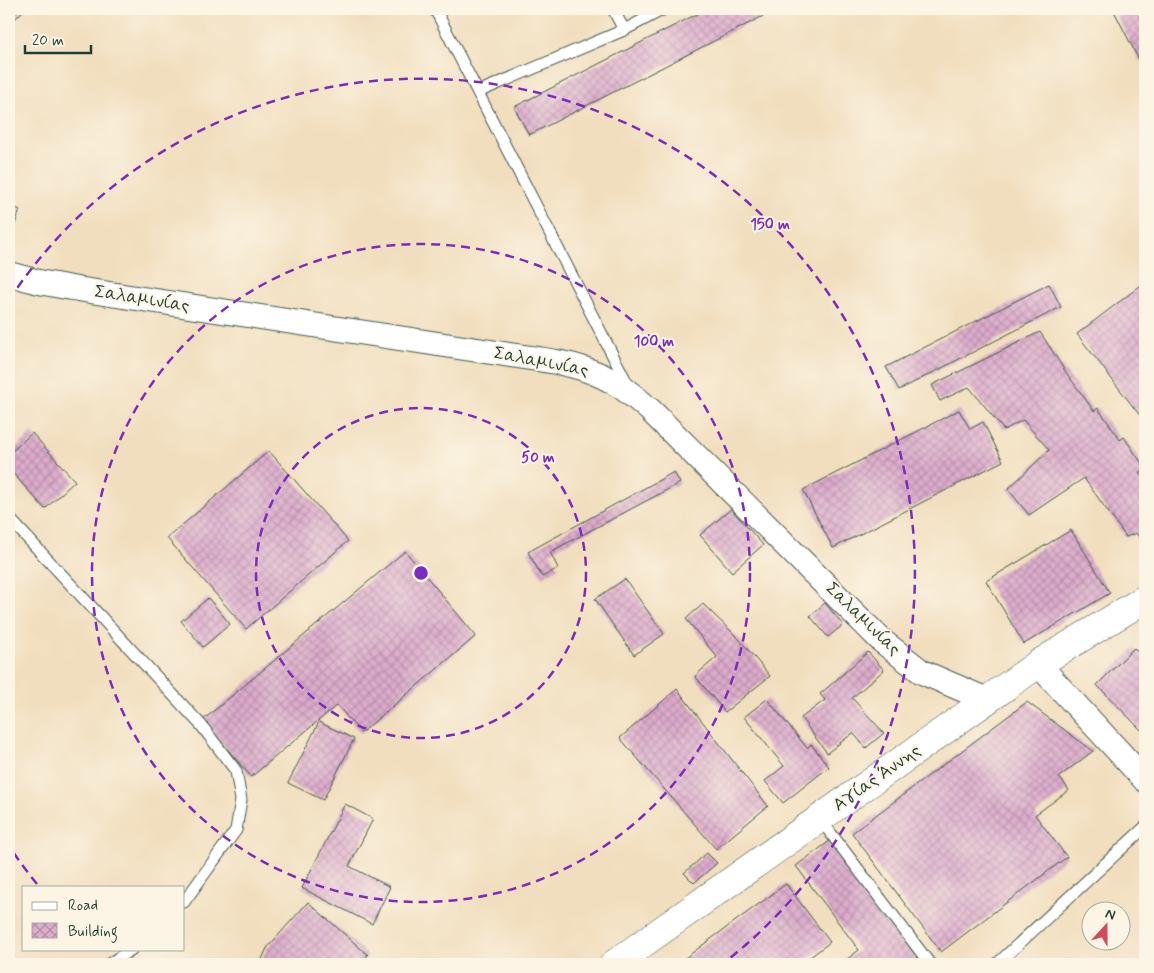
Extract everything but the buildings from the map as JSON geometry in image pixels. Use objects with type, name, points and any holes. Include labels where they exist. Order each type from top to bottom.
[{"type":"street","name":"Σαλαμινίας","points":[[9,274],[77,289],[494,352],[574,366],[596,373],[634,395],[882,641],[922,672],[987,700]]},
{"type":"street","name":"Αγίας Άννης","points":[[614,964],[1038,664],[1145,599]]},
{"type":"street","points":[[1038,664],[1145,780]]},
{"type":"lane","points":[[435,9],[634,395]]},
{"type":"lane","points":[[613,9],[624,30]]},
{"type":"lane","points":[[478,92],[624,30],[664,9]]},
{"type":"lane","points":[[9,518],[202,725],[236,771],[241,800],[236,830],[185,901]]},
{"type":"lane","points":[[820,819],[930,964]]},
{"type":"lane","points":[[997,964],[1145,827]]},
{"type":"lane","points":[[109,964],[130,950]]}]
